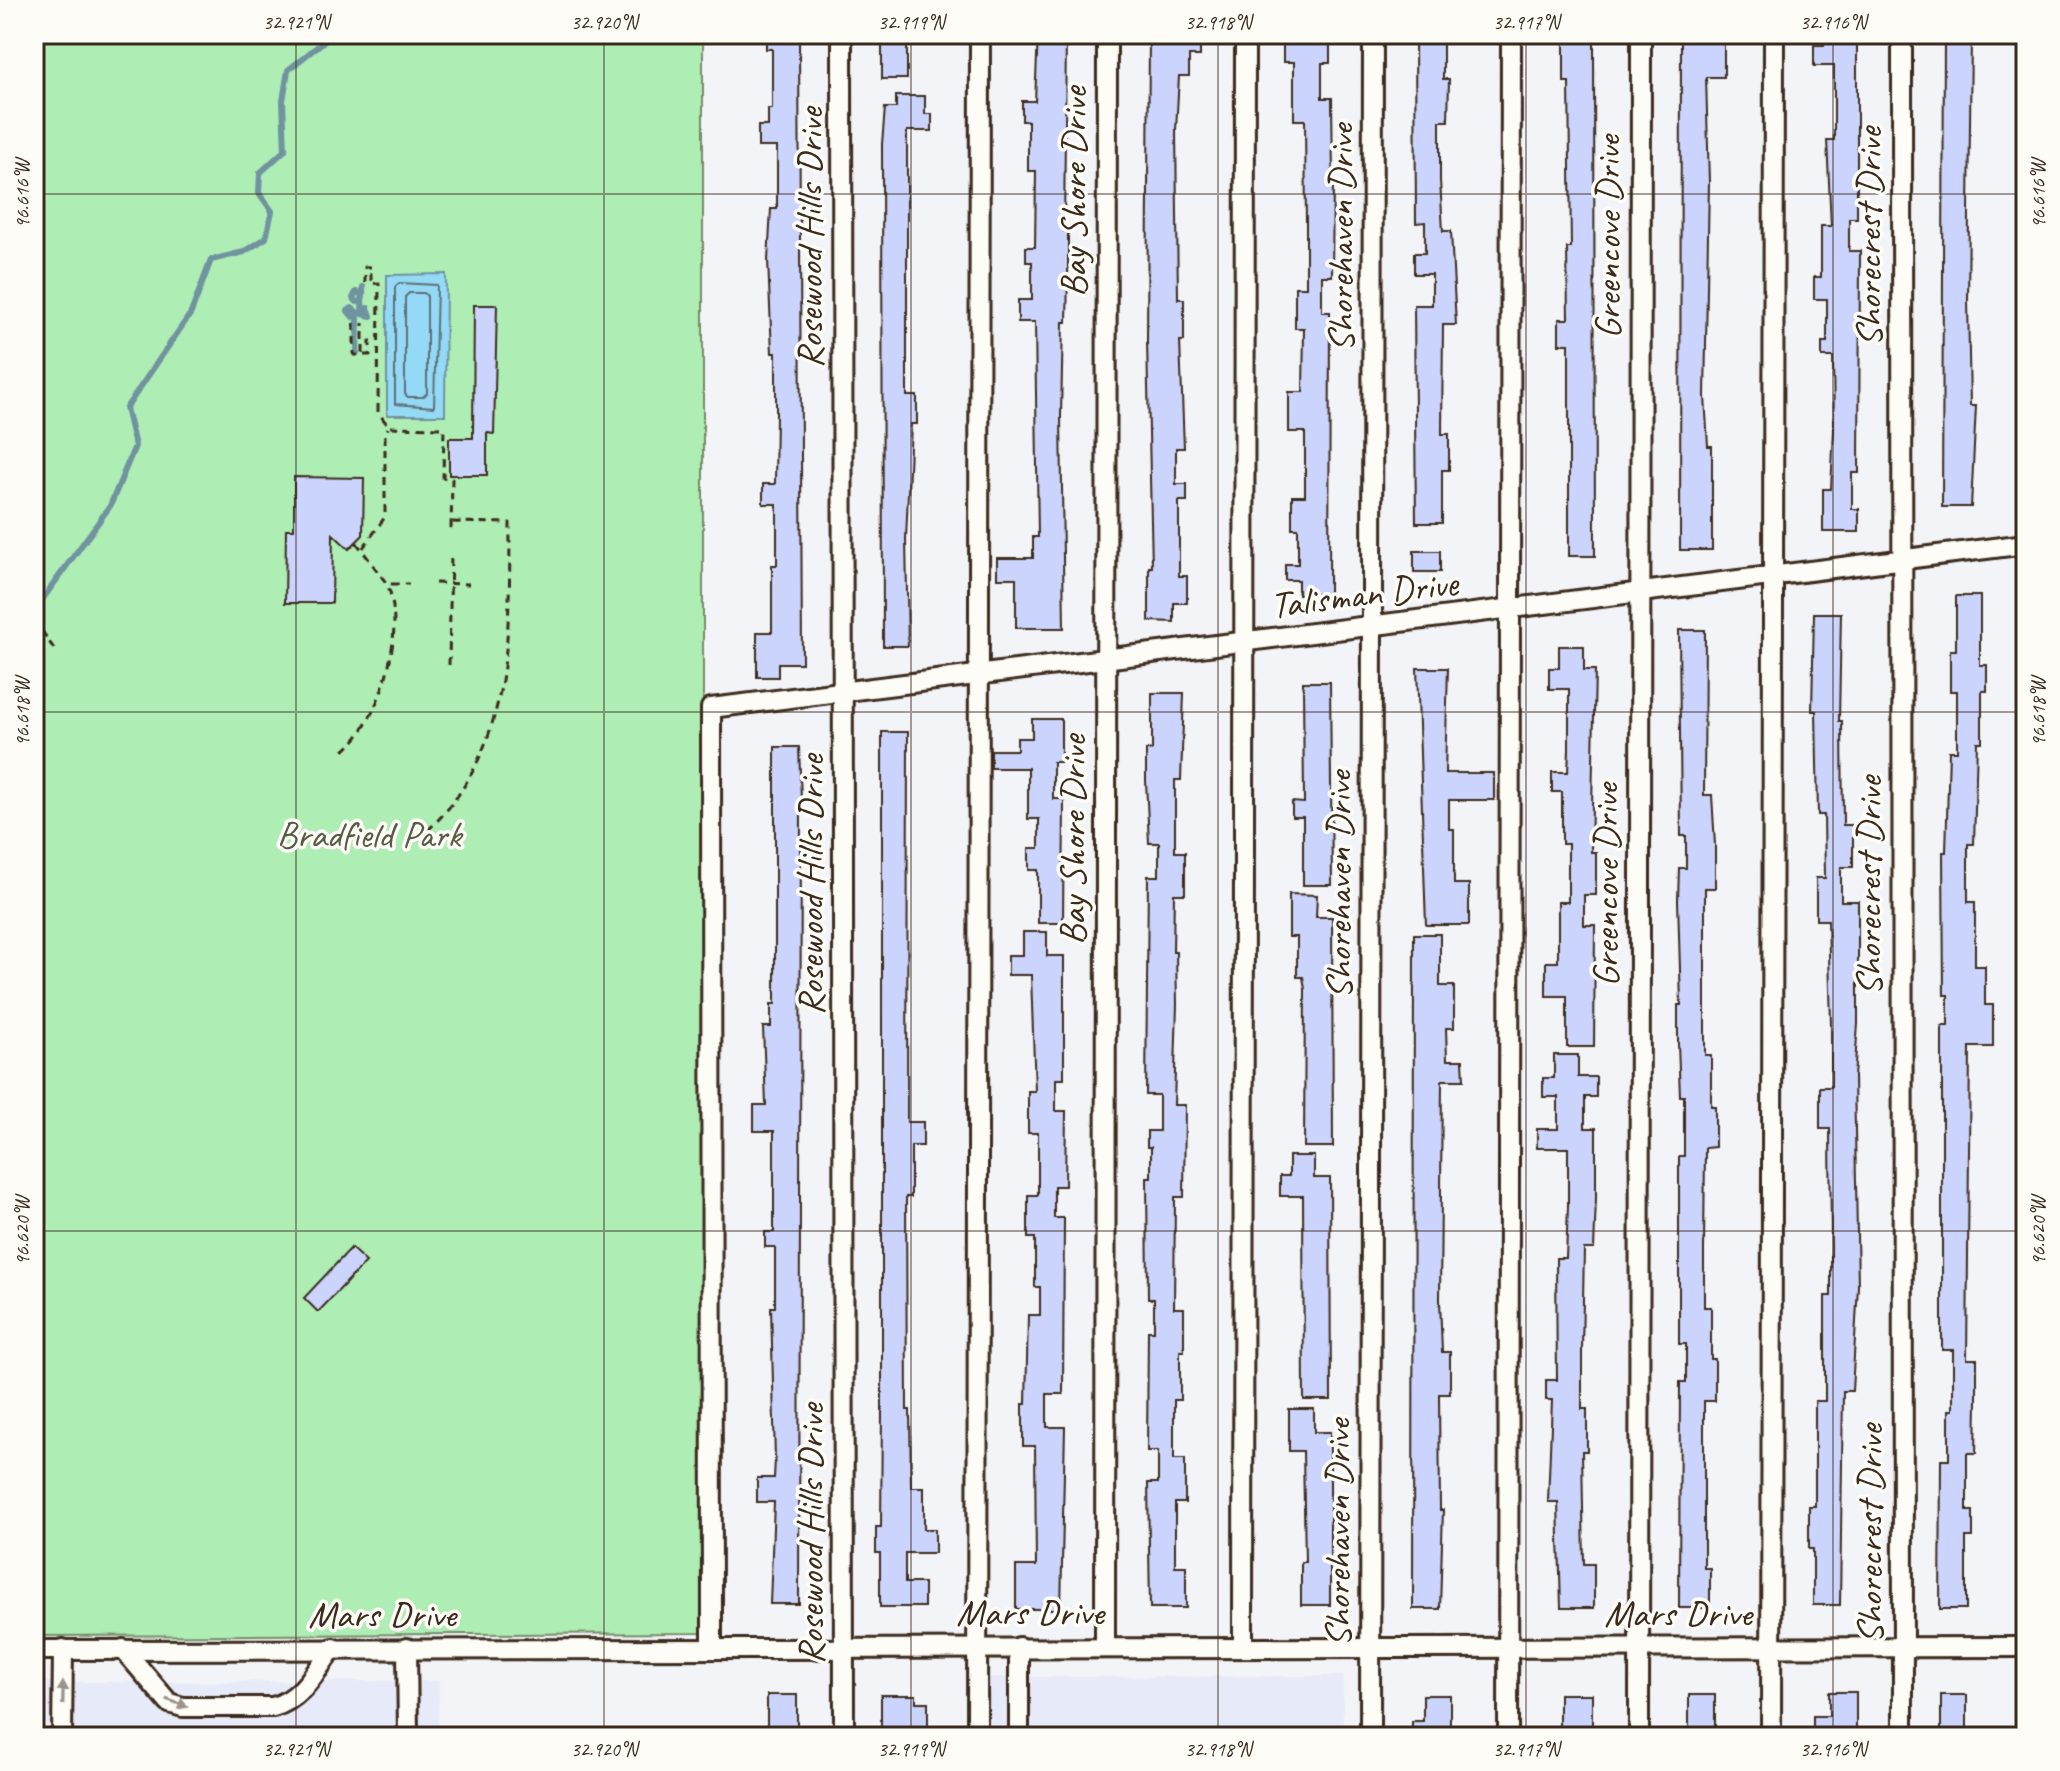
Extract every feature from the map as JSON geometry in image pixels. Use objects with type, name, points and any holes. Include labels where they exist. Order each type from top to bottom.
[{"type":"street","name":"Rosewood Hills Drive","points":[[842,34],[844,1737]]},
{"type":"street","points":[[977,1737],[980,34]]},
{"type":"street","name":"Bay Shore Drive","points":[[1105,1646],[1107,34]]},
{"type":"street","points":[[1243,1646],[1245,34]]},
{"type":"street","name":"Shorehaven Drive","points":[[1370,1737],[1373,34]]},
{"type":"street","points":[[1508,1737],[1511,34]]},
{"type":"street","name":"Greencove Drive","points":[[1639,1737],[1641,34]]},
{"type":"street","points":[[1771,1737],[1774,34]]},
{"type":"street","name":"Shorecrest Drive","points":[[1902,34],[1903,1737]]},
{"type":"street","name":"Talisman Drive","points":[[712,1647],[711,708],[979,677],[2026,544]]},
{"type":"street","points":[[1019,1647],[1019,1737]]},
{"type":"street","name":"Mars Drive","points":[[34,1650],[2026,1647]]},
{"type":"street","points":[[123,1649],[169,1703],[183,1707],[213,1707],[286,1703],[297,1696],[333,1648]]},
{"type":"street","points":[[407,1648],[408,1737]]},
{"type":"street","points":[[62,1737],[63,1649]]},
{"type":"path","points":[[365,283],[365,267],[371,267],[371,284],[379,283],[378,412],[389,427]]},
{"type":"path","points":[[354,323],[354,355],[370,355],[370,341],[378,341]]},
{"type":"path","points":[[363,323],[363,355]]},
{"type":"path","points":[[389,427],[444,428],[443,478],[452,479],[451,530]]},
{"type":"path","points":[[363,548],[385,517],[385,434],[389,427]]},
{"type":"path","points":[[417,840],[442,817],[464,787],[492,724],[507,662],[510,523],[452,522]]},
{"type":"path","points":[[344,751],[367,723],[388,666],[392,607],[387,584],[356,542]]},
{"type":"path","points":[[449,665],[451,553]]},
{"type":"path","points":[[435,583],[469,584]]},
{"type":"path","points":[[387,584],[409,584]]},
{"type":"path","points":[[34,619],[56,652]]},
{"type":"shaded area","points":[[1343,1676],[1343,1737],[983,1737],[984,1677]]},
{"type":"shaded area","points":[[439,1681],[438,1737],[34,1737],[34,1682]]},
{"type":"green space","name":"Bradfield Park","points":[[34,34],[703,34],[703,1633],[34,1636]]},
{"type":"water","points":[[446,274],[445,415],[387,415],[387,275]]},
{"type":"building","points":[[766,34],[799,34],[802,663],[778,663],[778,677],[757,677],[757,632],[772,632],[772,565],[777,565],[777,504],[763,504],[763,484],[775,484],[776,413],[776,353],[772,353],[768,260],[771,209],[777,209],[777,147],[758,147],[758,126],[768,126],[768,109],[772,109],[772,49],[766,49]]},
{"type":"building","points":[[1038,34],[1066,34],[1064,231],[1068,231],[1068,274],[1067,322],[1063,322],[1061,416],[1064,628],[1016,628],[1016,578],[997,578],[997,558],[1033,558],[1033,537],[1038,537],[1035,322],[1018,322],[1018,300],[1032,300],[1032,262],[1026,262],[1026,247],[1035,247],[1036,171],[1028,171],[1028,121],[1022,121],[1022,101],[1035,101]]},
{"type":"building","points":[[1330,34],[1330,63],[1322,63],[1322,98],[1332,98],[1332,276],[1322,276],[1322,312],[1330,312],[1329,594],[1298,594],[1298,580],[1285,580],[1285,564],[1298,564],[1298,528],[1292,528],[1292,496],[1305,496],[1305,432],[1289,432],[1289,392],[1303,392],[1304,328],[1295,328],[1295,287],[1306,287],[1306,224],[1305,120],[1294,120],[1294,62],[1283,62],[1283,36]]},
{"type":"building","points":[[1415,34],[1443,34],[1443,79],[1449,79],[1448,121],[1440,121],[1440,180],[1443,231],[1451,231],[1456,325],[1443,325],[1442,434],[1449,434],[1449,470],[1442,470],[1442,523],[1416,523],[1414,305],[1432,305],[1432,274],[1414,274],[1414,253],[1425,253],[1425,222],[1416,223]]},
{"type":"building","points":[[1824,34],[1857,34],[1857,218],[1849,218],[1849,251],[1860,251],[1859,473],[1852,473],[1852,509],[1859,509],[1859,532],[1823,532],[1823,489],[1831,489],[1834,429],[1833,357],[1822,357],[1822,342],[1827,342],[1827,299],[1814,299],[1814,277],[1821,277],[1821,226],[1831,226],[1827,140],[1834,140],[1834,66],[1814,66],[1814,45],[1824,45]]},
{"type":"building","points":[[1681,35],[1724,35],[1724,77],[1706,77],[1709,182],[1705,396],[1708,446],[1712,446],[1712,550],[1680,550]]},
{"type":"building","points":[[1149,37],[1200,37],[1200,56],[1189,56],[1189,76],[1179,76],[1176,130],[1178,299],[1184,299],[1184,341],[1180,341],[1184,448],[1176,448],[1176,484],[1187,484],[1187,501],[1179,501],[1179,576],[1187,576],[1187,603],[1174,603],[1174,622],[1149,621],[1149,567],[1152,567],[1147,341]]},
{"type":"building","points":[[1944,37],[1971,37],[1968,301],[1970,406],[1976,406],[1971,507],[1942,507]]},
{"type":"building","points":[[1564,39],[1594,39],[1595,556],[1569,556],[1569,344],[1559,344],[1559,319],[1568,319],[1567,248],[1571,248],[1569,82],[1564,82]]},
{"type":"building","points":[[882,42],[907,42],[907,79],[882,79]]},
{"type":"building","points":[[896,96],[925,96],[925,114],[932,114],[932,131],[907,131],[907,396],[917,396],[917,424],[911,424],[906,539],[908,646],[883,646],[882,144],[885,108],[896,108]]},
{"type":"building","points":[[474,305],[497,305],[494,434],[487,433],[487,475],[449,475],[449,438],[473,438]]},
{"type":"building","points":[[294,477],[364,478],[363,535],[349,549],[333,534],[332,603],[285,603],[286,529],[294,529]]},
{"type":"building","points":[[1414,551],[1440,551],[1440,572],[1414,572]]},
{"type":"building","points":[[1956,596],[1980,596],[1980,665],[1987,665],[1987,691],[1982,691],[1982,742],[1977,742],[1974,844],[1968,844],[1968,902],[1975,902],[1975,966],[1985,966],[1985,1005],[1993,1005],[1993,1047],[1970,1047],[1967,1359],[1977,1359],[1977,1402],[1976,1453],[1967,1453],[1967,1511],[1973,1511],[1973,1537],[1966,1537],[1966,1609],[1940,1609],[1941,1460],[1949,1460],[1949,1410],[1953,1410],[1953,1350],[1942,1350],[1942,1026],[1948,1026],[1948,995],[1944,995],[1943,852],[1946,852],[1949,751],[1957,751],[1957,691],[1950,691],[1950,650],[1956,650]]},
{"type":"building","points":[[1814,613],[1841,613],[1839,721],[1842,721],[1843,825],[1853,825],[1853,867],[1841,867],[1841,901],[1858,901],[1858,1024],[1854,1077],[1858,1286],[1852,1391],[1843,1391],[1840,1605],[1813,1605],[1813,1549],[1809,1549],[1809,1506],[1815,1506],[1815,1401],[1825,1401],[1825,1296],[1831,1296],[1830,1129],[1820,1129],[1820,1087],[1831,1087],[1831,1024],[1828,920],[1816,920],[1816,878],[1825,878],[1824,815],[1818,815],[1816,711],[1812,711]]},
{"type":"building","points":[[1679,630],[1705,630],[1704,795],[1712,795],[1715,845],[1715,888],[1705,888],[1705,1055],[1711,1055],[1711,1106],[1715,1106],[1715,1147],[1705,1148],[1704,1248],[1704,1307],[1711,1307],[1711,1359],[1715,1359],[1715,1401],[1704,1401],[1704,1568],[1710,1568],[1710,1608],[1679,1608],[1680,1382],[1686,1382],[1686,1344],[1679,1344],[1679,1156],[1684,1156],[1684,1096],[1680,1096],[1678,1044],[1678,1005],[1681,1005],[1678,900],[1679,868],[1686,868],[1686,836],[1681,836]]},
{"type":"building","points":[[1559,646],[1584,646],[1584,670],[1595,670],[1591,852],[1596,852],[1596,895],[1584,895],[1584,925],[1595,925],[1594,1047],[1567,1047],[1567,996],[1546,996],[1546,962],[1558,962],[1558,902],[1568,902],[1568,844],[1562,844],[1562,792],[1552,792],[1552,772],[1568,772],[1569,689],[1549,689],[1549,668],[1559,668]]},
{"type":"building","points":[[1417,668],[1448,668],[1445,773],[1494,773],[1494,800],[1449,800],[1449,829],[1454,829],[1454,884],[1469,884],[1469,925],[1426,925]]},
{"type":"building","points":[[1303,682],[1330,682],[1332,885],[1303,885],[1303,817],[1292,817],[1292,802],[1304,803]]},
{"type":"building","points":[[1152,693],[1184,693],[1181,780],[1175,780],[1175,852],[1185,852],[1185,894],[1174,894],[1173,952],[1176,952],[1177,1004],[1174,1105],[1185,1105],[1184,1197],[1175,1197],[1174,1308],[1184,1308],[1184,1351],[1180,1351],[1180,1400],[1174,1400],[1174,1459],[1185,1459],[1185,1503],[1175,1503],[1175,1566],[1186,1566],[1186,1608],[1150,1608],[1148,1483],[1158,1483],[1158,1451],[1147,1451],[1148,1331],[1154,1331],[1154,1299],[1148,1299],[1147,1177],[1151,1177],[1151,1147],[1147,1147],[1147,1131],[1159,1131],[1159,1095],[1146,1095],[1148,876],[1159,876],[1159,843],[1149,843],[1146,781],[1146,750],[1152,750]]},
{"type":"building","points":[[1032,719],[1061,719],[1061,762],[1053,762],[1053,799],[1064,799],[1063,923],[1038,923],[1038,870],[1029,870],[1029,848],[1039,848],[1039,819],[1028,819],[1028,768],[991,768],[991,750],[1017,750],[1017,738],[1032,738]]},
{"type":"building","points":[[882,732],[908,732],[907,1122],[923,1122],[923,1146],[911,1146],[911,1197],[906,1197],[907,1410],[910,1410],[911,1487],[924,1487],[924,1529],[935,1529],[935,1553],[905,1553],[905,1583],[924,1583],[924,1607],[880,1607],[880,1553],[876,1553],[876,1527],[881,1527],[882,1410]]},
{"type":"building","points":[[775,747],[799,747],[801,800],[799,1604],[770,1604],[774,1502],[757,1502],[757,1478],[774,1478],[775,1459],[771,1307],[775,1307],[775,1247],[765,1247],[765,1232],[774,1232],[774,1131],[754,1131],[754,1105],[766,1105],[763,1027],[771,1027],[771,1004],[775,1004]]},
{"type":"building","points":[[1289,894],[1317,895],[1316,917],[1332,917],[1333,1147],[1304,1147],[1305,989],[1303,977],[1297,977],[1297,937],[1289,937]]},
{"type":"building","points":[[1023,932],[1047,932],[1047,956],[1064,956],[1064,1079],[1056,1079],[1056,1111],[1066,1111],[1065,1186],[1054,1186],[1054,1218],[1064,1218],[1063,1394],[1047,1394],[1047,1427],[1065,1427],[1061,1609],[1016,1609],[1016,1566],[1036,1566],[1035,1446],[1023,1446],[1023,1404],[1026,1404],[1028,1315],[1040,1315],[1040,1287],[1035,1287],[1035,1238],[1028,1238],[1028,1195],[1038,1195],[1038,1133],[1028,1133],[1028,1091],[1035,1091],[1031,975],[1008,975],[1008,955],[1023,955]]},
{"type":"building","points":[[1414,934],[1440,934],[1440,986],[1454,986],[1454,1028],[1446,1028],[1447,1060],[1463,1060],[1464,1080],[1442,1080],[1440,1300],[1442,1352],[1450,1352],[1450,1394],[1439,1394],[1440,1510],[1443,1510],[1440,1609],[1413,1609]]},
{"type":"building","points":[[1554,1055],[1578,1055],[1578,1077],[1596,1077],[1596,1097],[1585,1097],[1585,1128],[1596,1128],[1596,1199],[1594,1249],[1584,1249],[1582,1350],[1582,1409],[1587,1409],[1587,1451],[1582,1451],[1584,1564],[1594,1564],[1594,1608],[1561,1608],[1558,1502],[1548,1502],[1552,1400],[1546,1400],[1546,1380],[1557,1380],[1556,1258],[1566,1258],[1568,1206],[1568,1148],[1537,1148],[1537,1129],[1558,1129],[1558,1097],[1543,1097],[1543,1078],[1554,1078]]},
{"type":"building","points":[[1289,1156],[1314,1156],[1314,1178],[1330,1178],[1331,1400],[1304,1400],[1303,1196],[1280,1196],[1280,1176],[1289,1176]]},
{"type":"building","points":[[351,1248],[366,1262],[318,1312],[304,1298]]},
{"type":"building","points":[[1289,1409],[1314,1409],[1314,1432],[1330,1432],[1330,1605],[1301,1605],[1301,1562],[1305,1562],[1303,1451],[1289,1451]]},
{"type":"building","points":[[1829,1692],[1856,1692],[1856,1733],[1813,1733],[1813,1716],[1829,1716]]},
{"type":"building","points":[[1559,1694],[1592,1694],[1592,1737],[1559,1737]]},
{"type":"building","points":[[767,1695],[797,1695],[797,1731],[767,1731]]},
{"type":"building","points":[[881,1695],[916,1695],[916,1702],[928,1702],[928,1731],[881,1731]]},
{"type":"building","points":[[1423,1695],[1450,1695],[1450,1737],[1412,1737],[1412,1721],[1423,1721]]},
{"type":"building","points":[[1689,1695],[1715,1695],[1715,1737],[1689,1737]]},
{"type":"building","points":[[1941,1695],[1967,1695],[1967,1737],[1941,1737]]},
{"type":"waterway","points":[[34,611],[110,506],[135,446],[126,408],[191,313],[211,260],[244,252],[266,238],[272,211],[259,193],[260,173],[285,150],[283,101],[288,70],[333,34]]},
{"type":"waterway","points":[[357,353],[358,317],[358,313],[352,308],[348,311],[353,317],[357,315],[359,314],[362,311],[368,308],[371,316],[363,314],[362,311],[362,298],[360,293],[356,292],[353,298],[357,302],[361,300],[362,298],[363,296],[363,287]]}]
